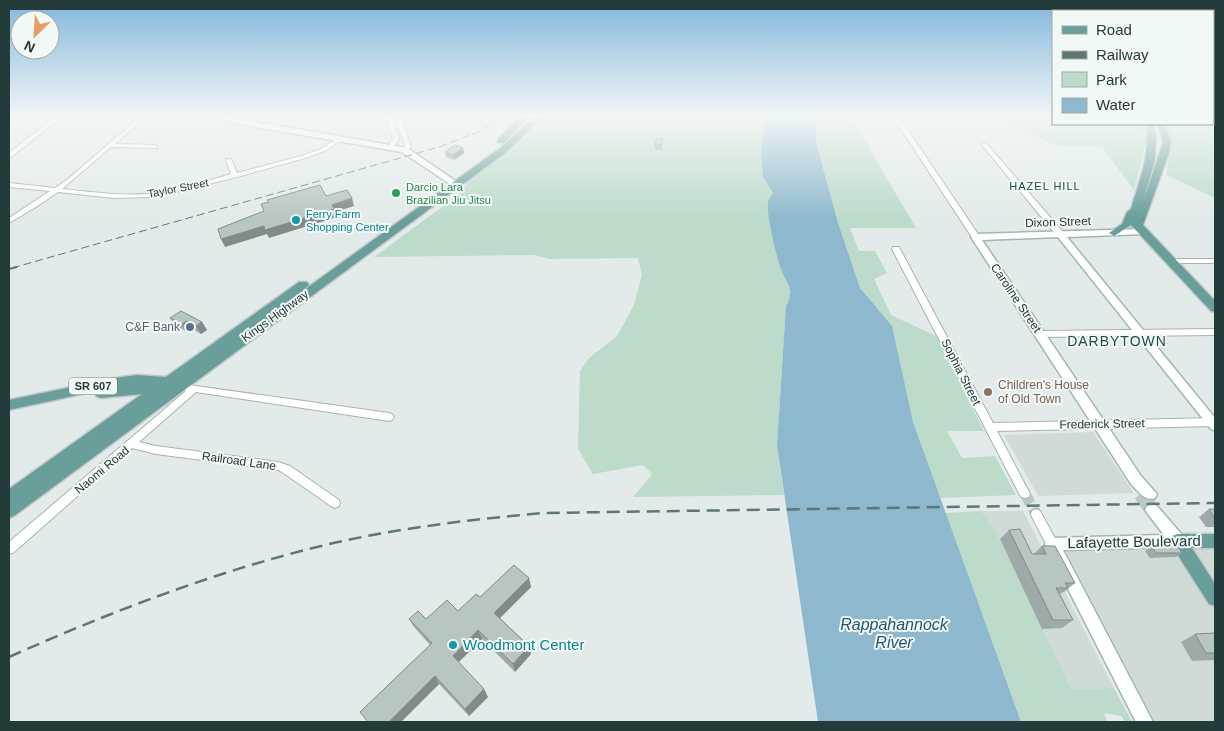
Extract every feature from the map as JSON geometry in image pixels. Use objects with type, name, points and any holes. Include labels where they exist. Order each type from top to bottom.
[{"type":"main road","name":"Kings Highway","points":[[452,182],[489,151]]},
{"type":"main road","name":"Kings Highway","points":[[9,497],[452,182],[500,151]]},
{"type":"main road","points":[[1114,233],[1126,226],[1136,203],[1152,151]]},
{"type":"main road","points":[[1142,232],[1140,220],[1165,151]]},
{"type":"main road","points":[[1136,203],[1133,221],[1215,308]]},
{"type":"main road","name":"SR 607","points":[[9,405],[99,385],[150,380],[169,385]]},
{"type":"main road","name":"Kings Highway","points":[[9,511],[169,385]]},
{"type":"main road","name":"SR 607","points":[[9,413],[87,395],[169,385]]},
{"type":"main road","points":[[112,392],[121,395],[125,402],[123,410],[113,422]]},
{"type":"main road","points":[[1175,537],[1215,598]]},
{"type":"main road","name":"Lafayette Boulevard","points":[[1175,537],[1215,541]]},
{"type":"street","points":[[9,221],[56,191],[107,151]]},
{"type":"street","name":"Taylor Street","points":[[9,185],[114,196],[155,195],[235,176],[318,151]]},
{"type":"street","points":[[406,151],[452,182]]},
{"type":"street","name":"Caroline Street","points":[[919,151],[1145,494]]},
{"type":"street","points":[[990,151],[1060,234],[1214,424]]},
{"type":"street","points":[[230,160],[235,176]]},
{"type":"street","name":"Dixon Street","points":[[976,237],[1142,232]]},
{"type":"street","name":"Sophia Street","points":[[896,249],[1026,494]]},
{"type":"street","points":[[1170,262],[1215,261]]},
{"type":"street","points":[[1040,334],[1215,332]]},
{"type":"street","name":"SR 607","points":[[169,385],[194,389]]},
{"type":"street","points":[[194,389],[390,416]]},
{"type":"street","name":"Naomi Road","points":[[9,549],[194,389]]},
{"type":"street","name":"Frederick Street","points":[[990,427],[1100,424],[1214,424]]},
{"type":"street","name":"Railroad Lane","points":[[132,444],[156,450],[278,466],[286,469],[335,503]]},
{"type":"street","points":[[1156,510],[1175,537]]},
{"type":"street","points":[[1036,514],[1145,722]]},
{"type":"street","name":"Lafayette Boulevard","points":[[1052,544],[1175,537]]},
{"type":"shaded area","points":[[1093,432],[1134,493],[1038,496],[1004,435]]},
{"type":"shaded area","points":[[981,511],[1023,511],[1114,688],[1071,689]]},
{"type":"shaded area","points":[[1215,548],[1215,722],[1155,722],[1067,554],[1068,551]]},
{"type":"green space","points":[[506,151],[761,151],[763,177],[774,193],[781,270],[790,284],[790,298],[786,306],[777,445],[784,495],[633,497],[652,474],[643,465],[593,474],[578,449],[580,371],[589,358],[617,336],[634,305],[642,275],[638,258],[549,259],[535,255],[374,257],[460,194],[458,193],[467,185],[465,184]]},
{"type":"green space","points":[[818,151],[871,151],[916,228],[850,228],[859,251],[875,251],[887,273],[874,279],[891,315],[936,336],[984,431],[947,431],[962,458],[995,456],[1016,495],[940,498],[870,301],[860,288],[838,223]]},
{"type":"green space","points":[[1105,151],[1144,151],[1134,190]]},
{"type":"green space","points":[[1170,151],[1215,151],[1215,198],[1166,175]]},
{"type":"green space","points":[[981,511],[1000,540],[1071,689],[1114,688],[1132,722],[1124,722],[1122,716],[1104,713],[1107,722],[1021,722],[945,513]]},
{"type":"water","name":"Rappahannock River","points":[[761,151],[818,151],[838,223],[860,288],[892,326],[913,422],[1021,722],[818,722],[777,445],[786,306],[790,290],[779,264],[772,236],[768,202],[773,193],[763,177]]},
{"type":"building","points":[[446,151],[459,151],[453,155],[445,152]]},
{"type":"building","points":[[320,185],[326,196],[347,190],[352,198],[332,205],[334,209],[265,230],[264,226],[221,239],[218,229],[264,211],[261,204],[269,202],[267,200]]},
{"type":"building","points":[[181,311],[202,322],[196,326],[187,321],[182,324],[170,318]]},
{"type":"building","points":[[1209,509],[1215,509],[1215,519]]},
{"type":"building","points":[[1020,529],[1032,554],[1046,554],[1042,546],[1055,546],[1075,583],[1065,583],[1068,588],[1056,588],[1073,620],[1053,620],[1009,530]]},
{"type":"building","points":[[1177,545],[1182,553],[1156,553],[1151,546]]},
{"type":"building","name":"Woodmont Center","points":[[514,565],[529,578],[494,613],[529,646],[513,664],[478,630],[453,656],[484,689],[465,709],[435,676],[389,722],[368,722],[360,712],[432,643],[409,619],[418,611],[426,619],[447,600],[458,611],[476,594],[480,597]]},
{"type":"building","points":[[1215,633],[1215,653],[1206,653],[1195,634]]},
{"type":"tunnel","points":[[1025,494],[1036,514]]},
{"type":"tunnel","points":[[1141,494],[1152,510]]},
{"type":"railway","points":[[12,268],[424,151]]},
{"type":"railway","points":[[9,269],[17,267]]},
{"type":"railway","points":[[9,657],[130,607],[253,564],[338,542],[441,524],[544,513],[1215,503]]},
{"type":"place","name":"Darcio Lara Brazilian Jiu Jitsu","points":[[396,193]]},
{"type":"place","name":"Ferry Farm Shopping Center","points":[[296,220]]},
{"type":"place","name":"C&F Bank","points":[[190,327]]},
{"type":"place","name":"Children's House of Old Town","points":[[988,392]]},
{"type":"place","name":"Woodmont Center","points":[[453,645]]},
{"type":"district","name":"HAZEL HILL","points":[[1045,186]]},
{"type":"district","name":"DARBYTOWN","points":[[1117,341]]}]
